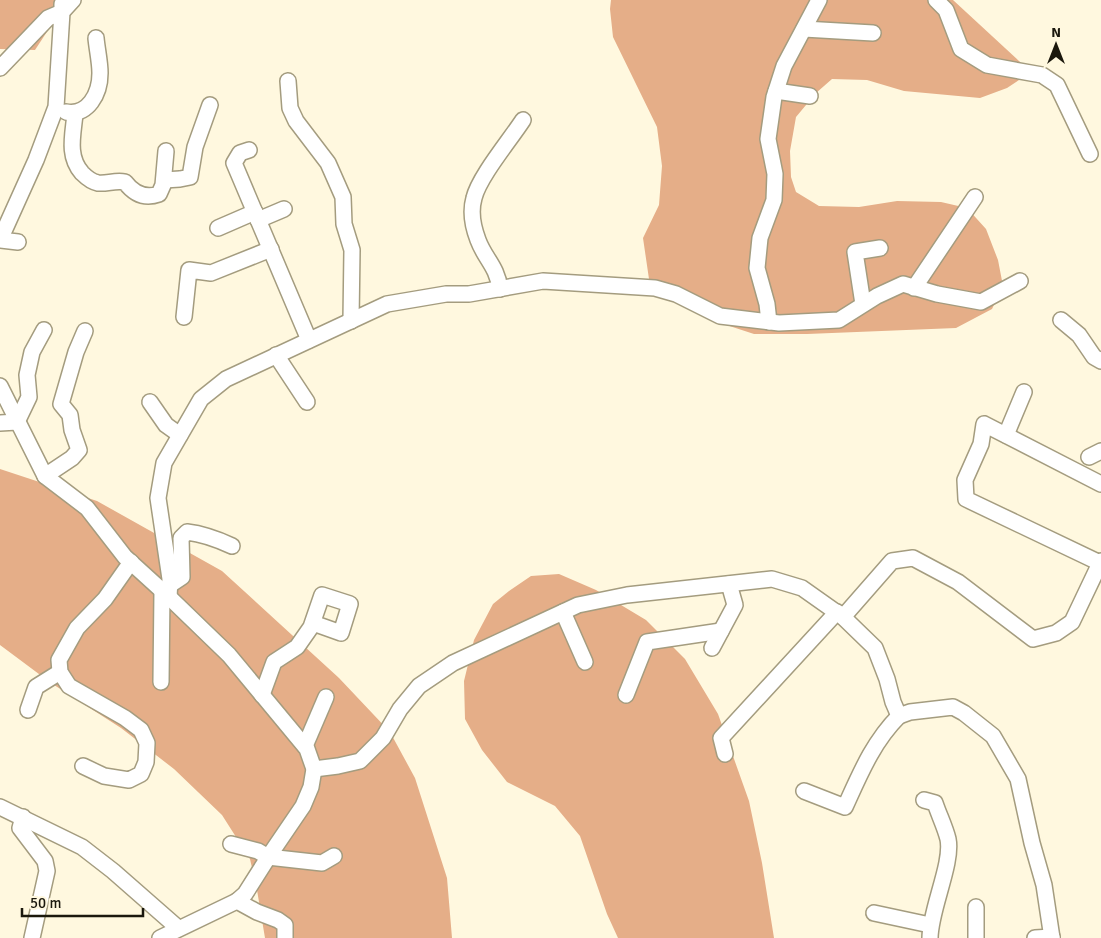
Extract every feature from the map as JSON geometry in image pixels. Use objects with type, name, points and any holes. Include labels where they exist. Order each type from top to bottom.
[{"type":"street","points":[[2,62],[48,18],[62,6],[73,0]]},
{"type":"street","points":[[769,322],[767,304],[757,268],[760,238],[774,200],[775,174],[768,139],[776,91],[784,66],[819,0]]},
{"type":"street","points":[[936,0],[946,10],[961,49],[987,65],[1042,74],[1057,85],[1090,154]]},
{"type":"street","points":[[18,242],[0,240],[36,160],[55,111],[62,6]]},
{"type":"street","points":[[804,29],[873,33]]},
{"type":"street","points":[[55,111],[75,114],[90,105],[97,91],[100,74],[96,38]]},
{"type":"street","points":[[288,81],[290,108],[296,121],[328,163],[343,197],[344,224],[352,250],[351,321]]},
{"type":"street","points":[[776,91],[810,96]]},
{"type":"street","points":[[164,180],[180,180],[190,176],[195,147],[210,105]]},
{"type":"street","points":[[75,114],[72,156],[77,167],[86,178],[98,183],[116,180],[125,182],[132,191],[139,195],[151,197],[160,194],[164,180],[166,151]]},
{"type":"street","points":[[500,288],[498,275],[479,242],[472,217],[474,198],[484,177],[523,120]]},
{"type":"street","points":[[249,150],[240,152],[234,163],[309,340]]},
{"type":"street","points":[[914,288],[975,197]]},
{"type":"street","points":[[218,228],[284,209]]},
{"type":"street","points":[[863,304],[856,252],[880,248]]},
{"type":"street","points":[[184,317],[189,270],[211,273],[271,249]]},
{"type":"street","points":[[161,682],[167,591],[158,498],[164,463],[201,400],[226,379],[309,340],[387,304],[446,294],[469,294],[543,281],[655,288],[676,294],[720,316],[778,323],[839,320],[877,296],[903,284],[937,294],[981,302],[1020,281]]},
{"type":"street","points":[[1061,320],[1079,336],[1094,357],[1101,361]]},
{"type":"street","points":[[18,422],[29,397],[28,375],[32,352],[44,330]]},
{"type":"street","points":[[45,476],[72,458],[79,450],[72,430],[70,415],[61,404],[76,352],[85,332]]},
{"type":"street","points":[[276,356],[307,402]]},
{"type":"street","points":[[0,386],[45,476],[87,508],[124,557],[167,591],[229,655],[305,746],[314,769],[311,787],[303,806],[245,894],[237,901],[178,928],[162,938]]},
{"type":"street","points":[[1006,435],[1024,392]]},
{"type":"street","points":[[150,402],[166,424],[180,435]]},
{"type":"street","points":[[0,423],[18,422]]},
{"type":"street","points":[[724,754],[721,738],[892,561],[913,558],[958,582],[1033,639],[1056,633],[1072,622],[1100,562],[966,499],[965,480],[981,444],[984,424],[1101,484]]},
{"type":"street","points":[[167,591],[182,577],[181,538],[187,532],[209,536],[232,546]]},
{"type":"street","points":[[83,766],[104,776],[129,780],[141,774],[146,762],[146,743],[141,730],[69,686],[60,672],[59,660],[77,628],[106,599],[131,562]]},
{"type":"street","points":[[314,769],[360,761],[383,738],[400,709],[419,686],[453,663],[578,605],[626,595],[772,580],[802,588],[840,615],[875,648],[899,716]]},
{"type":"street","points":[[712,648],[735,605],[729,584]]},
{"type":"street","points":[[563,612],[585,662]]},
{"type":"street","points":[[262,695],[274,662],[297,648],[313,623]]},
{"type":"street","points":[[626,695],[647,642],[721,631]]},
{"type":"street","points":[[28,710],[36,687],[60,672]]},
{"type":"street","points":[[305,746],[326,697]]},
{"type":"street","points":[[804,790],[845,807],[872,750],[885,729],[899,716],[910,712],[953,707],[964,713],[993,736],[1018,779],[1032,843],[1044,885],[1052,937],[1034,938]]},
{"type":"street","points":[[874,913],[930,932],[947,861],[949,841],[935,803],[924,800]]},
{"type":"street","points":[[0,807],[82,847],[113,871],[178,928]]},
{"type":"street","points":[[23,817],[20,828],[45,861],[47,872],[32,938]]},
{"type":"street","points":[[231,844],[258,851],[268,857],[322,863],[334,856]]},
{"type":"street","points":[[237,901],[285,925],[285,938]]},
{"type":"street","points":[[976,907],[976,938]]},
{"type":"shaded area","points":[[0,0],[62,0],[54,21],[35,50],[0,49]]},
{"type":"shaded area","points":[[611,0],[953,0],[1031,72],[1007,88],[980,98],[904,91],[867,80],[832,79],[816,93],[796,117],[790,151],[791,177],[796,192],[819,206],[859,207],[897,201],[941,202],[967,208],[986,229],[998,260],[1003,286],[992,309],[956,328],[807,334],[754,334],[708,319],[673,301],[649,279],[643,238],[659,205],[662,166],[657,127],[613,37]]},
{"type":"shaded area","points":[[0,469],[97,501],[222,571],[339,678],[390,732],[415,778],[447,878],[452,938],[265,938],[250,859],[222,815],[174,769],[121,728],[51,683],[0,645]]},
{"type":"shaded area","points":[[559,574],[596,590],[646,620],[685,659],[718,714],[749,801],[762,863],[774,938],[618,938],[607,914],[580,836],[555,806],[507,782],[482,750],[465,719],[464,681],[474,640],[493,604],[509,591],[531,576]]}]
